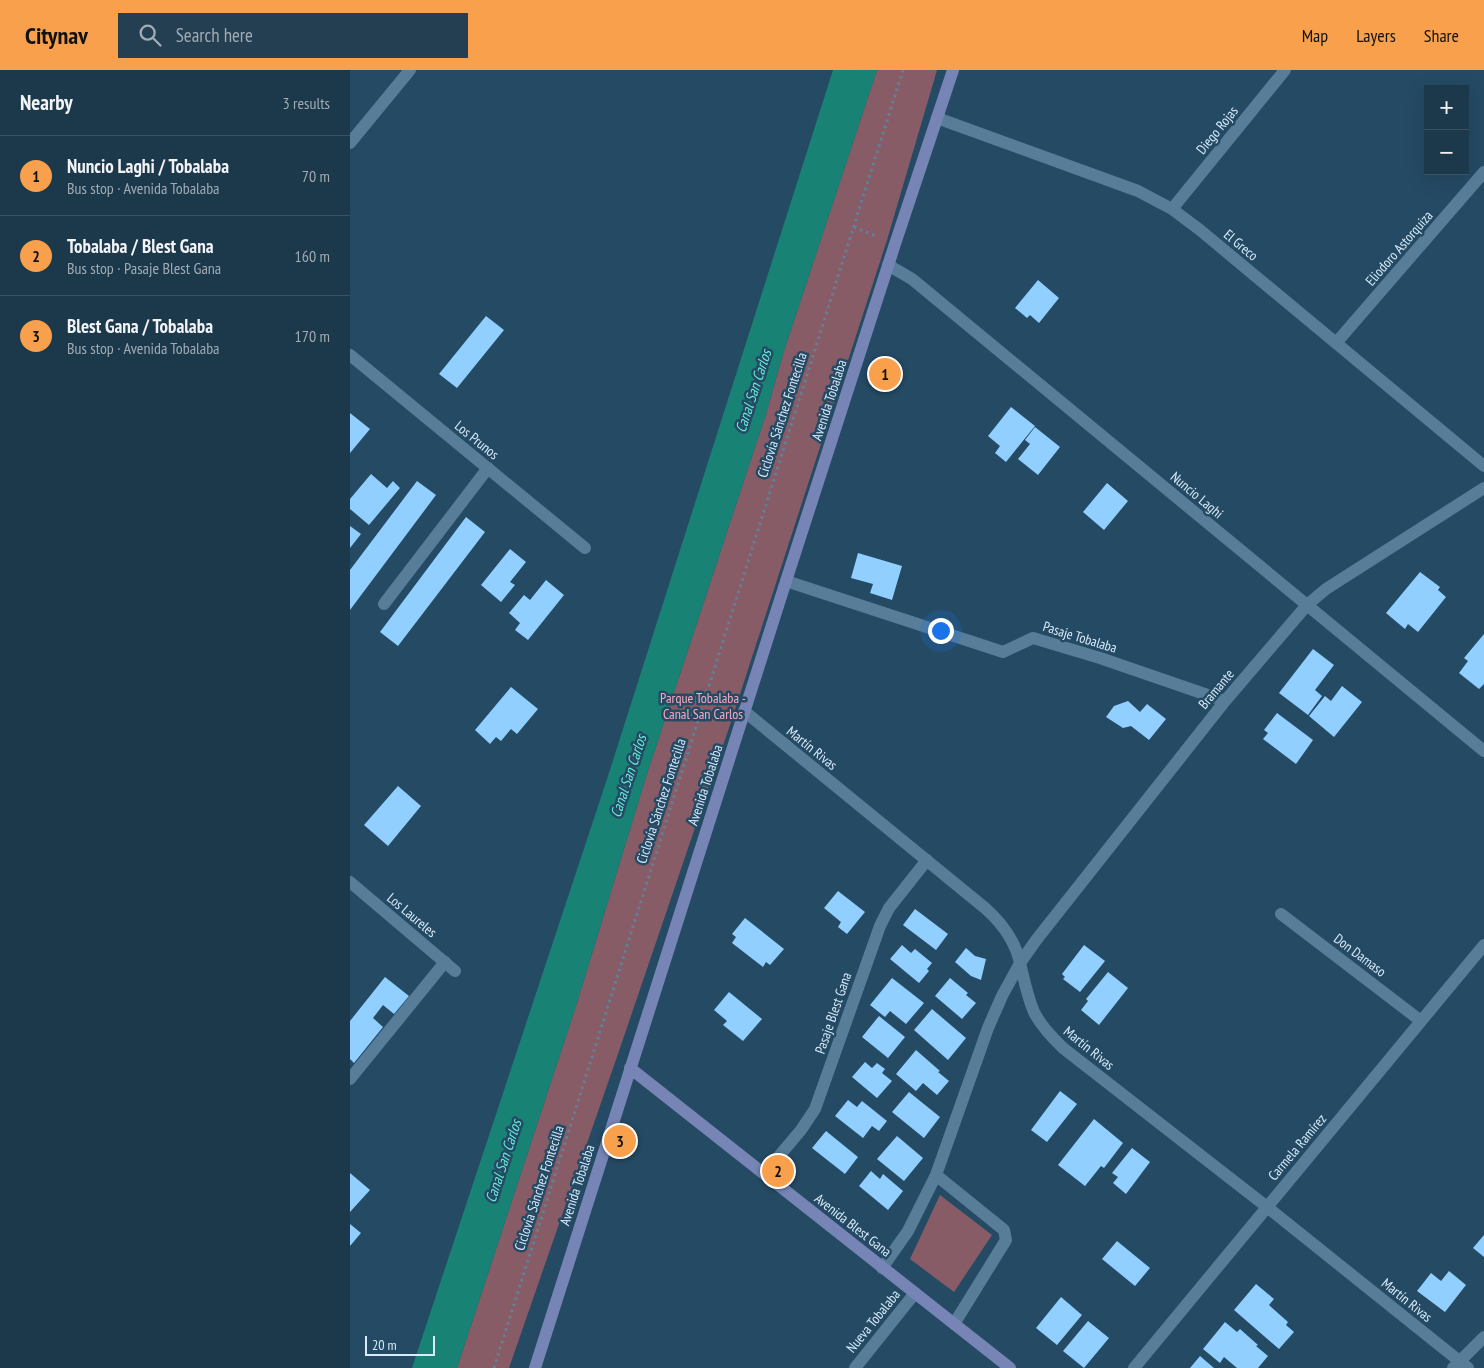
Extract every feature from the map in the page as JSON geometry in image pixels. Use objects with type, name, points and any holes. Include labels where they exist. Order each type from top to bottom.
[{"type":"main road","name":"Avenida Tobalaba","points":[[534,1368],[894,244],[953,70]]},
{"type":"main road","name":"Avenida Blest Gana","points":[[630,1068],[1010,1368]]},
{"type":"street","points":[[350,143],[410,70]]},
{"type":"street","name":"Diego Rojas","points":[[1172,209],[1285,70]]},
{"type":"street","name":"El Greco","points":[[937,118],[1138,191],[1172,209],[1200,230],[1484,466]]},
{"type":"street","name":"Eliodoro Astorquiza","points":[[1336,343],[1484,172]]},
{"type":"street","name":"Nuncio Laghi","points":[[888,266],[912,279],[1484,751]]},
{"type":"street","name":"Los Prunos","points":[[350,356],[585,548]]},
{"type":"street","points":[[384,604],[488,468]]},
{"type":"street","name":"Bramante","points":[[1020,963],[1225,701],[1307,605],[1326,589],[1484,488]]},
{"type":"street","name":"Pasaje Tobalaba","points":[[786,581],[1003,652],[1033,638],[1100,658],[1225,701]]},
{"type":"street","name":"Martín Rivas","points":[[744,712],[999,920],[1016,948],[1034,1012],[1042,1025],[1063,1048],[1267,1207],[1460,1366]]},
{"type":"street","name":"Pasaje Blest Gana","points":[[764,1174],[801,1130],[814,1109],[880,926],[889,908],[927,860]]},
{"type":"street","name":"Los Laureles","points":[[350,882],[455,971]]},
{"type":"street","name":"Don Damaso","points":[[1282,914],[1421,1021]]},
{"type":"street","name":"Carmela Ramírez","points":[[1134,1368],[1484,945]]},
{"type":"street","points":[[350,1079],[445,962]]},
{"type":"street","points":[[882,1268],[908,1231],[936,1175],[988,1028],[1002,996],[1020,963]]},
{"type":"street","points":[[936,1175],[1004,1230],[1006,1240],[954,1324]]},
{"type":"street","name":"Nueva Tobalaba","points":[[855,1368],[915,1293]]},
{"type":"street","points":[[1460,1366],[1484,1337]]},
{"type":"path","name":"Ciclovía Sánchez Fontecilla","points":[[494,1368],[903,70]]},
{"type":"path","points":[[854,226],[894,244]]},
{"type":"green space","name":"Parque Tobalaba - Canal San Carlos","points":[[877,70],[937,70],[887,240],[731,722],[509,1368],[457,1368],[576,1006],[646,777]]},
{"type":"green space","points":[[940,1195],[992,1235],[954,1292],[910,1259]]},
{"type":"water","name":"Canal San Carlos","points":[[833,70],[877,70],[646,777],[576,1006],[457,1368],[412,1368],[608,776]]},
{"type":"building","points":[[1038,280],[1059,298],[1039,323],[1030,315],[1027,318],[1015,308]]},
{"type":"building","points":[[486,316],[504,330],[457,388],[439,374]]},
{"type":"building","points":[[1011,407],[1035,426],[1006,462],[995,453],[1000,446],[988,436]]},
{"type":"building","points":[[350,413],[370,429],[350,453]]},
{"type":"building","points":[[1035,427],[1060,447],[1038,475],[1018,459],[1030,444],[1025,440]]},
{"type":"building","points":[[371,474],[387,488],[393,481],[400,488],[369,525],[350,509],[350,499]]},
{"type":"building","points":[[417,481],[436,495],[350,610],[350,570]]},
{"type":"building","points":[[1107,483],[1128,501],[1104,530],[1083,512]]},
{"type":"building","points":[[466,517],[485,532],[398,646],[380,632]]},
{"type":"building","points":[[350,526],[361,534],[350,548]]},
{"type":"building","points":[[510,549],[526,562],[510,582],[515,585],[501,602],[481,585]]},
{"type":"building","points":[[858,553],[902,566],[892,600],[870,593],[873,584],[851,578]]},
{"type":"building","points":[[1420,572],[1440,587],[1438,590],[1446,597],[1418,632],[1408,624],[1405,629],[1386,613]]},
{"type":"building","points":[[546,580],[564,595],[528,640],[515,630],[520,623],[509,613],[524,595],[530,600]]},
{"type":"building","points":[[1484,634],[1484,684],[1479,689],[1459,673],[1468,661],[1464,658]]},
{"type":"building","points":[[1313,649],[1334,665],[1315,690],[1322,696],[1308,715],[1279,693]]},
{"type":"building","points":[[1342,686],[1362,702],[1334,737],[1309,716],[1325,696],[1331,701]]},
{"type":"building","points":[[511,687],[538,709],[517,734],[511,729],[501,741],[496,737],[490,744],[475,730]]},
{"type":"building","points":[[1128,701],[1140,712],[1147,704],[1166,719],[1149,740],[1131,726],[1123,728],[1106,717],[1114,706]]},
{"type":"building","points":[[1277,713],[1313,740],[1296,764],[1263,739],[1268,733],[1264,730]]},
{"type":"building","points":[[398,786],[421,806],[388,846],[364,825]]},
{"type":"building","points":[[838,891],[865,912],[847,934],[838,927],[841,922],[824,908]]},
{"type":"building","points":[[915,909],[948,934],[936,950],[903,925]]},
{"type":"building","points":[[745,918],[784,949],[770,965],[766,962],[763,967],[732,943],[736,937],[732,934]]},
{"type":"building","points":[[902,945],[911,953],[915,949],[932,963],[927,969],[929,971],[919,983],[890,959]]},
{"type":"building","points":[[1084,945],[1105,961],[1080,992],[1063,979],[1065,977],[1062,974]]},
{"type":"building","points":[[966,948],[975,956],[986,959],[981,980],[971,976],[955,962]]},
{"type":"building","points":[[1108,972],[1128,988],[1099,1025],[1081,1010],[1088,1001],[1086,999]]},
{"type":"building","points":[[385,977],[409,996],[394,1014],[383,1005],[373,1018],[383,1027],[354,1063],[350,1059],[350,1021]]},
{"type":"building","points":[[892,978],[924,1003],[906,1024],[890,1011],[885,1017],[870,1005]]},
{"type":"building","points":[[950,978],[968,993],[966,995],[976,1003],[962,1019],[935,996]]},
{"type":"building","points":[[729,992],[762,1019],[743,1041],[723,1025],[727,1021],[714,1010]]},
{"type":"building","points":[[932,1009],[966,1038],[948,1060],[914,1030]]},
{"type":"building","points":[[879,1016],[905,1037],[888,1058],[862,1037]]},
{"type":"building","points":[[916,1050],[949,1081],[937,1095],[923,1083],[916,1091],[896,1074]]},
{"type":"building","points":[[865,1062],[872,1068],[877,1063],[885,1069],[882,1073],[892,1081],[877,1098],[852,1077]]},
{"type":"building","points":[[1060,1091],[1077,1104],[1047,1142],[1031,1130]]},
{"type":"building","points":[[909,1092],[940,1117],[924,1138],[892,1112]]},
{"type":"building","points":[[848,1100],[857,1107],[862,1101],[887,1121],[879,1131],[872,1126],[863,1138],[835,1116]]},
{"type":"building","points":[[1094,1119],[1123,1143],[1104,1168],[1101,1166],[1085,1186],[1058,1165]]},
{"type":"building","points":[[826,1131],[858,1157],[845,1174],[812,1148]]},
{"type":"building","points":[[897,1136],[923,1158],[904,1181],[877,1159]]},
{"type":"building","points":[[1132,1148],[1150,1162],[1126,1194],[1113,1183],[1118,1177],[1112,1173]]},
{"type":"building","points":[[871,1171],[880,1179],[883,1174],[903,1191],[888,1210],[859,1186]]},
{"type":"building","points":[[350,1173],[370,1190],[350,1212]]},
{"type":"building","points":[[350,1224],[361,1233],[350,1246]]},
{"type":"building","points":[[1484,1235],[1484,1257],[1473,1248]]},
{"type":"building","points":[[1117,1241],[1150,1268],[1135,1286],[1102,1259]]},
{"type":"building","points":[[1449,1271],[1466,1285],[1445,1312],[1417,1291],[1431,1273],[1441,1281]]},
{"type":"building","points":[[1256,1284],[1274,1299],[1269,1305],[1288,1322],[1286,1325],[1294,1332],[1279,1349],[1234,1310]]},
{"type":"building","points":[[1061,1297],[1082,1315],[1057,1345],[1036,1328]]},
{"type":"building","points":[[1088,1321],[1109,1338],[1084,1368],[1063,1351]]},
{"type":"building","points":[[1225,1322],[1237,1332],[1240,1329],[1268,1356],[1258,1368],[1237,1368],[1224,1357],[1220,1363],[1203,1349]]},
{"type":"building","points":[[1200,1356],[1214,1368],[1190,1368]]},
{"type":"place","name":"Nuncio Laghi / Tobalaba","points":[[885,374]]},
{"type":"place","name":"Blest Gana / Tobalaba","points":[[620,1141]]},
{"type":"place","name":"Tobalaba / Blest Gana","points":[[778,1171]]}]
